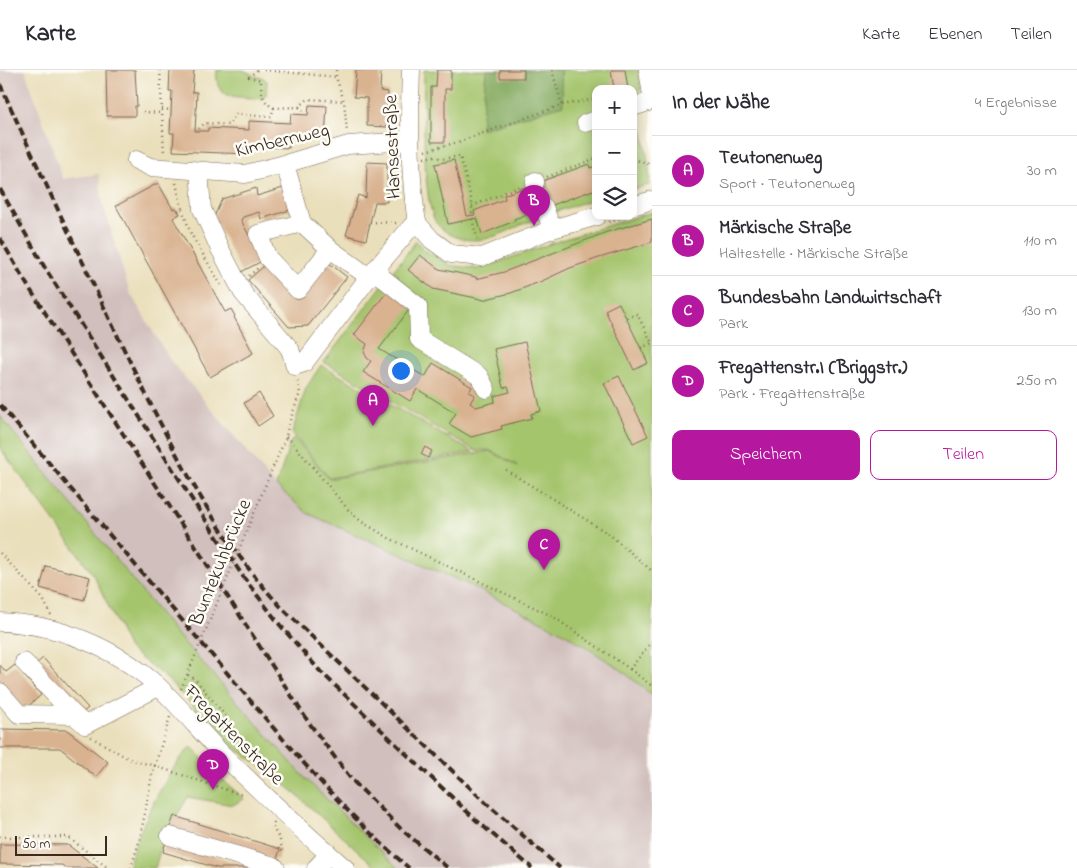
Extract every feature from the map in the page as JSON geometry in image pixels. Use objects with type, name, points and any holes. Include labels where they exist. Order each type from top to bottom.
[{"type":"street","name":"Hansestraße","points":[[411,70],[410,152],[412,192],[417,223]]},
{"type":"street","points":[[648,70],[652,96]]},
{"type":"street","points":[[637,106],[652,101]]},
{"type":"street","name":"Kimbernweg","points":[[136,160],[150,167],[245,174],[348,146],[410,152]]},
{"type":"street","points":[[285,164],[302,223],[330,249],[372,274],[418,306],[419,339],[479,376],[486,389]]},
{"type":"street","points":[[199,171],[202,209],[219,247],[243,293],[290,349],[295,366],[304,363],[372,274],[411,227],[417,223],[432,240],[451,254],[482,257],[552,229],[592,217]]},
{"type":"street","points":[[637,205],[652,200]]},
{"type":"street","points":[[544,207],[552,229]]},
{"type":"street","points":[[302,223],[258,234],[268,258],[298,290],[330,249]]},
{"type":"street","name":"Fregattenstraße","points":[[0,622],[42,626],[84,639],[119,657],[182,701],[222,753],[277,807],[346,868]]},
{"type":"street","points":[[24,662],[85,725],[158,686]]},
{"type":"street","points":[[0,692],[19,714],[74,715]]},
{"type":"street","points":[[170,836],[274,866],[280,864]]},
{"type":"street","points":[[316,868],[329,854]]},
{"type":"path","points":[[160,70],[162,111],[170,169],[191,234],[222,287]]},
{"type":"path","points":[[257,70],[249,78],[261,80],[261,95],[269,106],[274,108],[299,107],[308,99],[344,101]]},
{"type":"path","points":[[264,70],[336,76]]},
{"type":"path","points":[[336,70],[344,101],[348,146]]},
{"type":"path","points":[[552,70],[562,105]]},
{"type":"path","points":[[410,152],[458,142],[562,105],[592,100]]},
{"type":"path","points":[[299,107],[306,113]]},
{"type":"path","points":[[228,129],[236,114],[270,119],[274,108]]},
{"type":"path","points":[[144,112],[171,110]]},
{"type":"path","points":[[198,130],[205,123],[229,124]]},
{"type":"path","points":[[410,152],[442,159],[460,156],[472,202],[472,217],[482,257]]},
{"type":"path","points":[[637,160],[652,165]]},
{"type":"path","points":[[178,211],[182,209]]},
{"type":"path","points":[[370,222],[398,223]]},
{"type":"path","points":[[627,318],[637,314],[652,343],[641,348]]},
{"type":"path","name":"Buntekuhbrücke","points":[[182,701],[186,701],[180,695],[181,690],[286,437],[288,423],[300,393],[295,366]]},
{"type":"path","points":[[286,437],[351,513],[362,522],[389,538],[552,616],[630,668],[652,686]]},
{"type":"path","points":[[506,470],[609,534],[652,571]]},
{"type":"path","points":[[0,553],[43,599],[59,630]]},
{"type":"path","points":[[630,668],[652,641]]},
{"type":"path","points":[[188,675],[195,679],[233,725],[228,732],[202,710]]},
{"type":"path","points":[[131,868],[140,839],[148,790],[168,719],[182,701],[181,690]]},
{"type":"path","points":[[87,734],[128,759],[249,797]]},
{"type":"path","points":[[277,807],[272,828],[280,840],[280,864]]},
{"type":"path","points":[[0,837],[68,837],[108,868]]},
{"type":"shaded area","points":[[0,70],[25,70],[63,179],[99,174],[102,201],[130,293],[170,360],[276,486],[564,633],[620,669],[652,695],[652,868],[398,868],[305,778],[174,631],[0,416]]},
{"type":"green space","points":[[217,70],[244,70],[256,77],[262,77],[267,81],[266,95],[261,99],[225,94],[218,85]]},
{"type":"green space","points":[[424,70],[638,70],[641,88],[637,97],[637,85],[592,85],[592,200],[549,214],[489,238],[468,240],[448,233],[437,224],[428,196],[424,126]]},
{"type":"green space","points":[[486,70],[561,70],[563,105],[481,129]]},
{"type":"green space","points":[[637,110],[647,156],[649,185],[637,188]]},
{"type":"green space","points":[[652,212],[652,695],[620,669],[564,633],[467,584],[307,513],[276,486],[291,441],[294,438],[329,479],[490,451],[518,466],[489,450],[476,451],[324,362],[416,241],[424,250],[449,265],[479,269],[564,239],[626,220],[637,220],[637,217]]},
{"type":"green space","points":[[321,365],[473,452],[329,478],[292,433],[306,388]]},
{"type":"green space","points":[[0,416],[174,631],[305,778],[398,868],[377,868],[279,779],[229,744],[166,678],[129,649],[93,574],[0,448]]},
{"type":"green space","points":[[191,746],[209,766],[203,773],[216,784],[222,779],[244,799],[233,805],[188,797],[164,837],[155,868],[128,868],[138,837],[153,804],[171,772]]},
{"type":"building","points":[[106,70],[135,70],[137,106],[135,106],[135,116],[107,116]]},
{"type":"building","points":[[170,70],[194,70],[192,92],[197,92],[195,131],[208,131],[208,128],[249,130],[249,121],[290,123],[291,114],[308,115],[309,105],[327,106],[325,138],[289,136],[289,148],[248,146],[248,154],[173,151],[174,133],[170,133],[172,91],[169,91]]},
{"type":"building","points":[[356,70],[381,70],[380,91],[388,92],[387,127],[367,126],[367,98],[354,97]]},
{"type":"building","points":[[437,70],[451,70],[451,89],[445,89],[445,142],[431,142],[431,87],[436,87]]},
{"type":"building","points":[[500,70],[524,70],[524,78],[500,78]]},
{"type":"building","points":[[611,70],[625,70],[627,85],[613,85]]},
{"type":"building","points":[[454,160],[467,216],[475,215],[474,211],[505,199],[504,195],[589,164],[590,168],[592,167],[592,190],[514,219],[515,221],[482,234],[477,218],[448,224],[435,164]]},
{"type":"building","points":[[367,162],[387,163],[387,202],[375,202],[366,240],[346,235],[358,195],[366,198]]},
{"type":"building","points":[[158,183],[173,209],[176,208],[180,214],[173,218],[225,312],[231,309],[253,353],[210,377],[116,206]]},
{"type":"building","points":[[256,188],[257,196],[283,188],[290,210],[261,219],[259,212],[243,217],[241,220],[262,261],[241,272],[214,217],[222,199]]},
{"type":"building","points":[[652,219],[652,242],[570,268],[511,293],[482,300],[433,289],[408,270],[420,255],[439,269],[476,277],[476,279],[504,272],[607,232]]},
{"type":"building","points":[[329,263],[347,277],[308,326],[289,327],[248,280],[265,265],[296,299],[300,299]]},
{"type":"building","points":[[389,289],[412,306],[379,349],[425,377],[433,363],[472,387],[469,392],[475,395],[470,403],[476,407],[495,402],[494,396],[510,392],[508,387],[503,388],[494,349],[525,342],[541,411],[531,414],[532,418],[501,426],[502,429],[471,437],[449,424],[456,413],[417,389],[410,401],[363,372],[371,361],[364,352],[367,344],[354,335]]},
{"type":"building","points":[[619,303],[648,363],[634,370],[605,310]]},
{"type":"building","points":[[619,376],[648,436],[633,443],[604,383]]},
{"type":"building","points":[[259,393],[273,416],[258,426],[244,403]]},
{"type":"building","points":[[425,447],[432,451],[428,458],[421,454]]},
{"type":"building","points":[[46,566],[90,577],[84,600],[40,588]]},
{"type":"building","points":[[43,658],[88,708],[80,715],[35,665]]},
{"type":"building","points":[[0,665],[6,672],[15,665],[41,695],[24,710],[0,683]]},
{"type":"building","points":[[0,729],[67,730],[108,762],[96,777],[60,748],[0,748]]},
{"type":"building","points":[[174,816],[280,849],[277,860],[170,827]]},
{"type":"building","points":[[166,841],[254,868],[217,868],[163,852]]},
{"type":"building","points":[[0,844],[68,845],[98,868],[66,868],[62,865],[0,864]]},
{"type":"tunnel","points":[[535,183],[544,207]]},
{"type":"railway","points":[[0,84],[154,411],[191,481],[233,547],[256,579],[282,608],[487,804],[560,868]]},
{"type":"railway","points":[[0,189],[45,268],[193,501],[244,578],[280,625],[319,670],[476,820],[532,868]]},
{"type":"railway","points":[[0,238],[26,283],[307,720],[351,779],[402,830],[448,868]]},
{"type":"railway","points":[[0,405],[309,769],[357,820],[409,868]]},
{"type":"place","name":"Märkische Straße","points":[[534,226]]},
{"type":"place","name":"Teutonenweg","points":[[373,426]]},
{"type":"place","name":"Bundesbahn Landwirtschaft","points":[[544,570]]},
{"type":"place","name":"Fregattenstr.I (Briggstr.)","points":[[213,790]]}]
